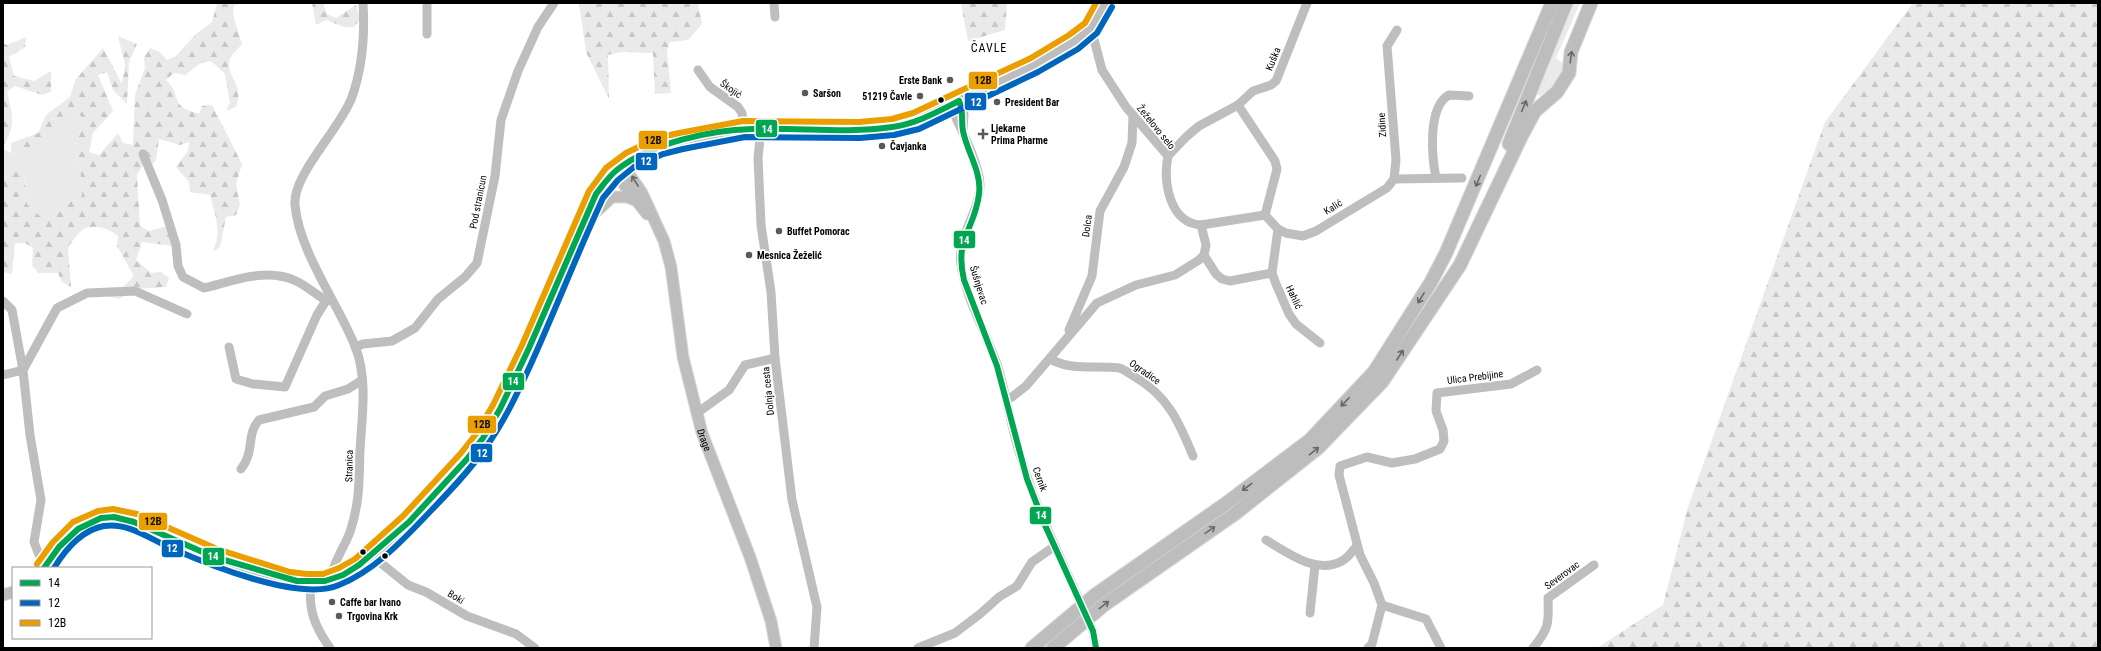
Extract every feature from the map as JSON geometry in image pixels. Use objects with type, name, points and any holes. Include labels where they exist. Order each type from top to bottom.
[{"type":"highway","points":[[1493,145],[1502,112],[1546,3]]},
{"type":"highway","points":[[1032,648],[1095,595],[1228,502],[1310,440],[1374,372],[1434,276],[1493,145],[1552,3]]},
{"type":"highway","points":[[1439,294],[1460,253],[1501,162],[1566,3]]},
{"type":"highway","points":[[1053,648],[1104,604],[1236,513],[1318,448],[1382,382],[1439,294],[1458,269],[1498,183],[1535,111],[1557,92],[1569,73],[1571,52],[1591,3]]},
{"type":"main road","points":[[45,567],[57,548],[73,532],[92,521],[114,517],[126,519],[182,545],[222,560],[280,578],[311,584],[343,576],[371,555],[412,519],[468,458],[482,438],[515,377],[600,187],[621,166],[660,146],[744,129],[826,131],[893,127],[916,121],[1035,64],[1074,42],[1091,28],[1105,3]]},
{"type":"main road","name":"Drage","points":[[621,166],[619,178],[656,225]]},
{"type":"main road","name":"Drage","points":[[621,166],[642,193],[664,241],[671,267],[683,357],[702,433],[750,557],[771,621],[776,648]]},
{"type":"main road","points":[[583,224],[593,216],[603,203],[612,197],[627,197],[638,201]]},
{"type":"street","name":"Stranica","points":[[330,580],[333,566],[350,532],[359,496],[362,380],[355,347],[328,298],[301,232],[294,204],[300,180],[341,119],[352,98],[365,34],[362,3]]},
{"type":"street","points":[[427,3],[427,34]]},
{"type":"street","name":"Pod stranicun","points":[[355,347],[392,341],[415,328],[438,300],[465,277],[477,263],[495,176],[501,120],[518,71],[535,33],[554,3]]},
{"type":"street","points":[[774,3],[775,17]]},
{"type":"street","name":"Kuška","points":[[1168,156],[1199,126],[1238,105],[1253,91],[1271,85],[1276,81],[1307,3]]},
{"type":"street","name":"Žeželovo selo","points":[[1091,28],[1102,70],[1133,116],[1168,156],[1166,166],[1168,196],[1186,221],[1201,225]]},
{"type":"street","name":"Zidine","points":[[1394,179],[1396,160],[1388,46],[1397,30]]},
{"type":"street","name":"Škojić","points":[[698,70],[710,87],[738,107],[742,113],[744,129]]},
{"type":"street","points":[[1436,178],[1432,157],[1432,137],[1440,105],[1443,99],[1449,95],[1470,96]]},
{"type":"street","name":"Šušnjevac","points":[[955,103],[964,114],[963,130],[980,183],[975,208],[968,223],[960,248],[961,266],[967,288],[997,367],[1006,399]]},
{"type":"street","points":[[1006,399],[1020,392],[1050,359],[1089,310],[1105,297],[1136,285],[1175,275],[1199,260],[1204,255],[1206,245],[1201,225],[1265,215],[1277,169],[1275,162],[1238,105]]},
{"type":"street","name":"Dolca","points":[[1064,341],[1092,276],[1100,211],[1124,167],[1132,143],[1133,116]]},
{"type":"street","name":"Dolnja cesta","points":[[761,129],[758,158],[761,225],[771,292],[775,358],[792,500],[817,607],[814,648]]},
{"type":"street","points":[[143,154],[162,200],[176,245],[178,266],[183,277],[204,288],[247,277],[280,275],[297,281],[328,298],[317,315],[285,387],[253,384],[236,379],[229,347]]},
{"type":"street","points":[[1394,179],[1462,178]]},
{"type":"street","name":"Kalić","points":[[1265,215],[1278,229],[1286,233],[1303,236],[1316,230],[1387,188],[1394,179]]},
{"type":"street","points":[[1204,255],[1216,274],[1226,280],[1230,281],[1272,273],[1278,229]]},
{"type":"street","name":"Hahlić","points":[[1272,273],[1289,314],[1296,324],[1320,344]]},
{"type":"street","points":[[3,375],[23,370],[57,308],[86,293],[135,291],[187,314]]},
{"type":"street","points":[[3,301],[12,310],[23,370],[30,435],[41,500],[34,542],[44,567]]},
{"type":"street","points":[[697,413],[730,390],[745,365],[775,358]]},
{"type":"street","name":"Ogradice","points":[[1050,359],[1065,366],[1120,368],[1142,381],[1163,398],[1179,422],[1193,456]]},
{"type":"street","name":"Ulica Prebijine","points":[[1357,546],[1339,475],[1340,466],[1368,457],[1392,463],[1415,459],[1440,449],[1444,441],[1443,430],[1436,410],[1437,393],[1511,384],[1537,370]]},
{"type":"street","points":[[241,469],[248,460],[254,425],[259,420],[314,407],[325,396],[348,389],[362,380]]},
{"type":"street","name":"Cernik","points":[[1006,399],[1020,457],[1055,546],[1093,631],[1096,648]]},
{"type":"street","points":[[1266,540],[1297,559],[1315,565],[1329,566],[1343,561],[1357,546],[1374,583],[1382,605],[1372,647]]},
{"type":"street","points":[[918,648],[955,632],[980,614],[999,597],[1017,586],[1032,562],[1055,546]]},
{"type":"street","name":"Boki","points":[[371,555],[408,585],[440,599],[467,616],[516,634],[535,648]]},
{"type":"street","points":[[1310,613],[1315,565]]},
{"type":"street","name":"Severovac","points":[[1533,648],[1546,632],[1548,598],[1594,565]]},
{"type":"street","points":[[311,584],[309,597],[312,617],[317,629],[330,648]]},
{"type":"street","points":[[1382,605],[1426,619],[1441,648]]},
{"type":"green space","points":[[217,3],[245,3],[234,5],[233,15],[242,44],[231,57],[229,65],[238,92],[236,107],[226,111],[230,103],[225,74],[211,61],[201,63],[185,75],[174,73],[166,80],[172,87],[179,103],[185,109],[199,114],[202,106],[212,105],[242,164],[236,184],[240,205],[236,215],[226,217],[220,247],[212,252],[218,231],[210,195],[190,192],[189,182],[176,167],[188,151],[189,142],[180,145],[159,139],[156,160],[150,168],[147,158],[137,175],[140,226],[149,231],[168,226],[172,246],[142,242],[136,260],[151,273],[161,272],[169,278],[166,287],[136,289],[119,299],[101,294],[120,290],[134,276],[117,246],[118,236],[99,227],[89,227],[84,229],[68,247],[71,287],[62,282],[58,273],[39,273],[32,266],[33,248],[25,243],[15,243],[12,274],[3,272],[3,160],[3,149],[11,153],[11,143],[38,133],[46,115],[70,97],[76,79],[103,48],[122,84],[125,65],[118,36],[137,44],[129,62],[127,104],[113,90],[107,72],[98,75],[113,111],[93,133],[89,152],[99,155],[118,133],[123,143],[133,145],[135,95],[145,68],[144,58],[150,48],[160,52],[167,60],[176,56],[196,34],[212,22]],"holes":[[[78,112],[84,121],[74,148],[80,166],[82,196],[65,205],[51,219],[41,217],[27,204],[24,173],[4,171],[3,160],[20,149],[40,146],[52,130],[51,120]]]},
{"type":"green space","points":[[312,3],[323,3],[327,14],[336,18],[356,5],[360,20],[353,27],[344,27],[326,20],[316,25]]},
{"type":"green space","points":[[579,3],[698,3],[702,24],[688,40],[670,42],[667,51],[671,93],[655,94],[653,53],[621,52],[608,55],[609,99],[586,52]]},
{"type":"green space","points":[[961,3],[1007,3],[1005,30],[968,41]]},
{"type":"green space","points":[[1573,3],[1580,3],[1556,58],[1564,66],[1563,78],[1540,96],[1537,94]]},
{"type":"green space","points":[[1913,3],[2098,3],[2098,648],[1597,648],[1663,605],[1688,507],[1825,122]]},
{"type":"green space","points":[[26,37],[25,47],[9,57],[14,76],[34,81],[51,71],[51,92],[42,95],[15,86],[7,92],[12,114],[12,126],[3,147],[3,43],[7,45]]},
{"type":"green space","points":[[78,112],[84,121],[74,148],[80,166],[82,196],[65,205],[51,219],[41,217],[27,204],[24,173],[4,171],[3,160],[20,149],[40,146],[51,120]]},
{"type":"transit line","name":"12B","points":[[37,564],[53,542],[73,522],[98,511],[113,509],[137,514],[217,549],[290,572],[323,574],[339,568],[355,559],[403,516],[461,453],[476,434],[493,405],[522,345],[589,191],[606,168],[626,153],[657,138],[743,121],[859,122],[892,119],[913,113],[1031,58],[1069,35],[1085,23],[1096,3]]},
{"type":"transit line","name":"12","points":[[55,567],[63,554],[81,536],[96,528],[113,525],[122,526],[139,532],[188,555],[231,572],[279,585],[302,589],[322,589],[339,585],[363,573],[404,538],[439,502],[464,475],[493,437],[510,408],[530,366],[603,198],[618,180],[634,167],[663,154],[745,137],[860,138],[894,135],[919,129],[1038,72],[1078,49],[1097,33],[1112,7]]},
{"type":"transit line","name":"14","points":[[959,101],[963,131],[976,170],[979,186],[979,194],[974,217],[963,243],[962,265],[964,280],[997,366],[1027,479],[1044,523],[1093,631],[1096,648]]},
{"type":"transit line","name":"14","points":[[45,567],[59,547],[78,529],[101,518],[114,517],[134,522],[214,557],[297,581],[325,581],[343,575],[359,565],[409,522],[467,459],[483,438],[500,409],[529,348],[596,194],[618,169],[647,152],[664,145],[700,135],[752,129],[857,130],[892,127],[918,120],[959,101]]},
{"type":"place","name":"Erste Bank","points":[[950,80]]},
{"type":"place","name":"Saršon","points":[[805,93]]},
{"type":"place","name":"51219 Čavle","points":[[920,96]]},
{"type":"place","name":"President Bar","points":[[997,102]]},
{"type":"place","name":"Ljekarne Prima Pharme","points":[[983,134]]},
{"type":"place","name":"Čavjanka","points":[[882,146]]},
{"type":"place","name":"Buffet Pomorac","points":[[779,231]]},
{"type":"place","name":"Mesnica Žeželić","points":[[749,255]]},
{"type":"place","name":"Caffe bar Ivano","points":[[332,602]]},
{"type":"place","name":"Trgovina Krk","points":[[339,616]]},
{"type":"district","name":"ČAVLE","points":[[989,48]]}]
